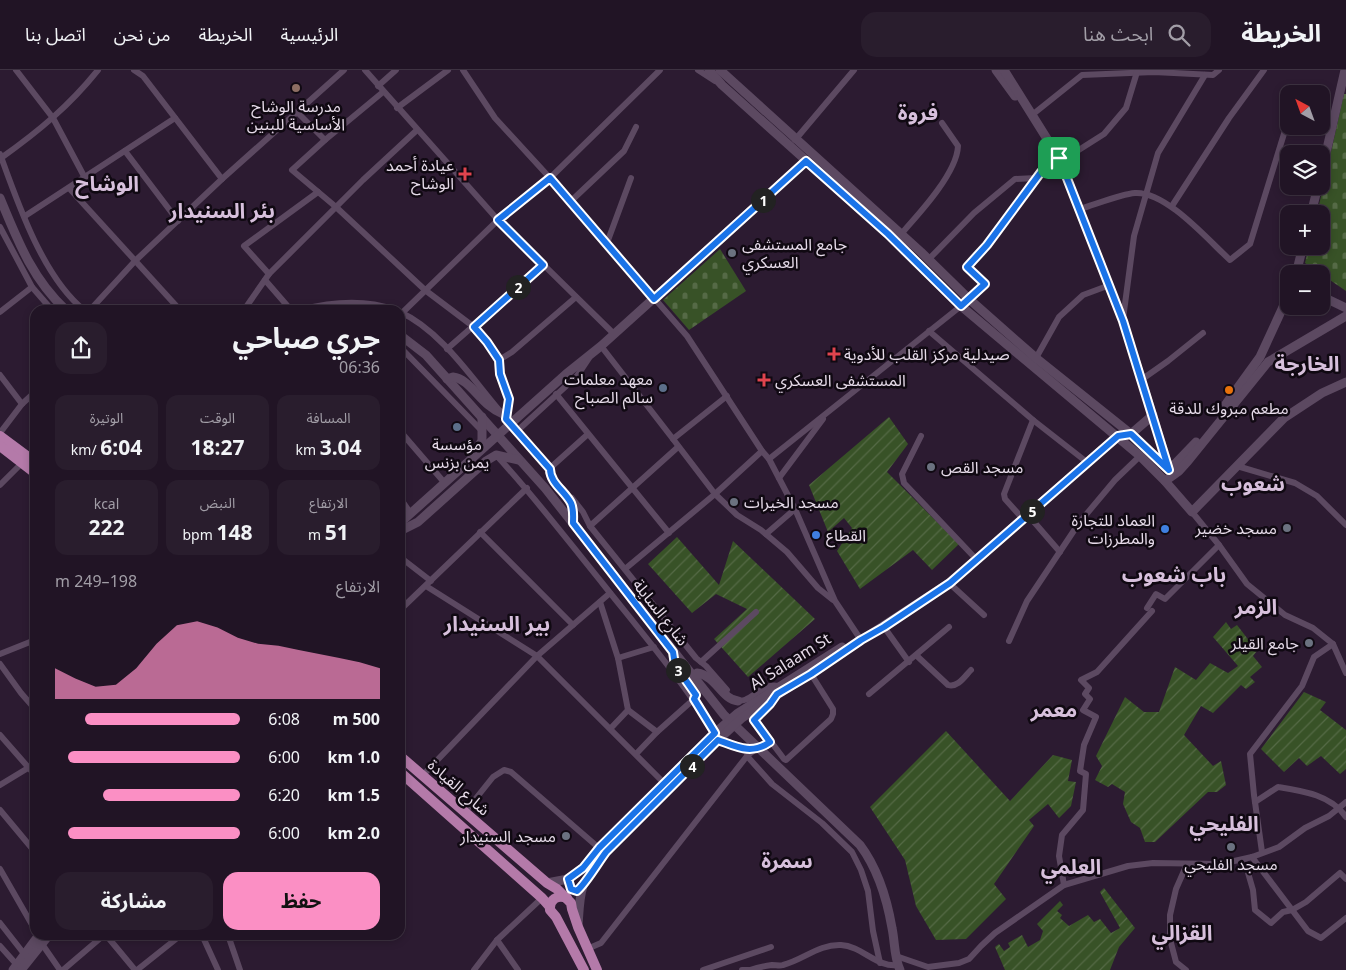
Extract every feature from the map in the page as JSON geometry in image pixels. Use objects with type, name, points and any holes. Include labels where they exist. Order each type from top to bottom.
[{"type":"main road","points":[[709,70],[722,86],[888,234],[961,306],[1140,456],[1166,481],[1192,512],[1284,418],[1322,393],[1346,382]]},
{"type":"main road","points":[[720,70],[902,234],[969,299],[1036,358],[1131,434],[1169,470]]},
{"type":"main road","points":[[996,70],[1007,87],[1032,115]]},
{"type":"main road","points":[[1004,70],[1059,158],[1123,321],[1169,470]]},
{"type":"main road","points":[[1329,145],[1345,70]]},
{"type":"main road","points":[[405,526],[490,451],[569,375],[806,161]]},
{"type":"main road","points":[[0,198],[30,266],[44,287],[61,305]]},
{"type":"main road","points":[[1330,300],[1346,308]]},
{"type":"main road","points":[[1169,470],[1189,450],[1228,402],[1260,357],[1280,315]]},
{"type":"main road","points":[[1166,481],[1188,461],[1268,362],[1346,316]]},
{"type":"main road","name":"شارع السايلة","points":[[405,338],[419,348],[482,417],[573,523],[673,652],[724,714],[757,748],[852,836],[867,855],[882,888],[892,928],[898,964]]},
{"type":"main road","points":[[447,380],[455,377],[464,380],[485,404],[504,416]]},
{"type":"main road","points":[[778,690],[811,674],[950,583],[1118,436],[1131,434],[1153,416]]},
{"type":"main road","points":[[405,516],[477,450],[482,441],[482,417]]},
{"type":"main road","points":[[0,434],[30,458]]},
{"type":"main road","points":[[0,446],[30,469]]},
{"type":"main road","points":[[490,451],[519,460]]},
{"type":"main road","points":[[405,519],[490,451]]},
{"type":"main road","points":[[550,469],[551,477],[572,504],[573,523]]},
{"type":"main road","name":"Al Salaam St","points":[[720,733],[740,716],[849,642],[861,640]]},
{"type":"main road","points":[[673,652],[675,665],[696,695],[694,699]]},
{"type":"main road","points":[[693,676],[697,673],[708,676],[731,700],[738,701]]},
{"type":"main road","points":[[720,733],[746,750],[757,748]]},
{"type":"main road","points":[[546,883],[568,879],[583,868],[599,848],[664,783],[720,733]]},
{"type":"main road","points":[[568,879],[571,889],[577,891],[606,852],[720,733]]},
{"type":"main road","name":"شارع القيادة","points":[[405,760],[546,883],[567,898]]},
{"type":"main road","name":"شارع القيادة","points":[[405,776],[550,907]]},
{"type":"main road","points":[[578,927],[583,885]]},
{"type":"main road","points":[[584,970],[556,917],[551,913],[551,902],[561,896],[567,898],[571,903],[578,927],[597,970]]},
{"type":"main road","points":[[556,917],[566,917],[572,910]]},
{"type":"main road","points":[[17,968],[35,940]]},
{"type":"main road","points":[[17,968],[35,940]]},
{"type":"street","points":[[16,70],[53,118],[71,148],[85,178]]},
{"type":"street","points":[[78,305],[70,299],[46,264],[1,156],[34,135],[67,106],[98,70]]},
{"type":"street","points":[[134,70],[143,76],[222,179]]},
{"type":"street","points":[[143,76],[149,70]]},
{"type":"street","points":[[95,305],[135,261],[222,179],[344,70]]},
{"type":"street","points":[[365,70],[498,220],[614,334]]},
{"type":"street","points":[[378,86],[396,70]]},
{"type":"street","points":[[397,108],[448,70]]},
{"type":"street","points":[[463,70],[495,118],[550,178],[687,336],[780,478],[796,508],[835,601],[861,640]]},
{"type":"street","points":[[405,309],[498,220],[550,178],[660,70]]},
{"type":"street","points":[[698,70],[722,86]]},
{"type":"street","points":[[796,140],[854,70]]},
{"type":"street","points":[[1032,115],[1087,70]]},
{"type":"street","points":[[1082,75],[1137,72],[1213,75],[1219,70]]},
{"type":"street","points":[[1172,206],[1229,118],[1264,70]]},
{"type":"street","points":[[769,459],[961,306],[985,284],[967,267],[987,245],[1041,172],[1059,158],[1074,154],[1104,134],[1126,108],[1137,72]]},
{"type":"street","points":[[1123,321],[1134,236],[1158,154],[1205,75]]},
{"type":"street","points":[[383,92],[292,170],[336,207],[425,290],[474,327],[487,342],[499,360],[500,374],[509,399],[504,416]]},
{"type":"street","points":[[297,112],[325,140]]},
{"type":"street","points":[[25,216],[175,118]]},
{"type":"street","points":[[902,234],[926,206],[956,159],[958,146],[942,123]]},
{"type":"street","points":[[570,202],[624,151],[636,127]]},
{"type":"street","points":[[247,305],[267,277],[336,207],[417,130]]},
{"type":"street","points":[[1080,209],[1134,193],[1147,194],[1172,206],[1230,260],[1250,244],[1285,135]]},
{"type":"street","points":[[124,151],[178,221]]},
{"type":"street","points":[[607,243],[631,178]]},
{"type":"street","points":[[929,259],[974,213],[1015,179],[1036,178]]},
{"type":"street","points":[[69,188],[175,305]]},
{"type":"street","points":[[287,305],[244,246],[318,192]]},
{"type":"street","points":[[0,227],[2,238],[32,287],[48,305]]},
{"type":"street","points":[[448,349],[543,265]]},
{"type":"street","points":[[1036,358],[1059,317],[1083,295],[1110,285]]},
{"type":"street","points":[[0,312],[32,287]]},
{"type":"street","points":[[499,360],[512,352],[576,297]]},
{"type":"street","points":[[328,305],[357,302],[379,305]]},
{"type":"street","points":[[405,315],[420,323],[448,349],[516,432],[550,469],[583,512],[590,526],[701,662],[738,701],[744,701],[766,686],[772,685],[778,690],[770,704],[754,720],[786,760],[832,716],[833,709],[811,674]]},
{"type":"street","points":[[929,331],[1033,420],[1088,463]]},
{"type":"street","points":[[1141,380],[1203,333]]},
{"type":"street","points":[[601,346],[715,494],[737,515],[766,534],[787,552],[818,588],[835,601]]},
{"type":"street","points":[[405,352],[482,431]]},
{"type":"street","points":[[516,432],[576,376],[593,353]]},
{"type":"street","points":[[0,375],[22,404]]},
{"type":"street","points":[[556,394],[632,490],[670,533]]},
{"type":"street","points":[[673,439],[727,396]]},
{"type":"street","points":[[0,434],[22,404],[30,397]]},
{"type":"street","points":[[780,478],[828,412]]},
{"type":"street","points":[[1033,420],[1004,494],[1005,499],[1026,517],[1060,552]]},
{"type":"street","points":[[550,469],[588,434]]},
{"type":"street","points":[[921,436],[902,474],[904,483],[977,560]]},
{"type":"street","points":[[405,437],[443,481]]},
{"type":"street","points":[[590,526],[678,447]]},
{"type":"street","points":[[490,451],[527,488],[720,733]]},
{"type":"street","points":[[625,569],[670,533],[762,451]]},
{"type":"street","points":[[1009,641],[1027,601],[1079,523],[1115,480],[1140,456]]},
{"type":"street","points":[[0,485],[22,463]]},
{"type":"street","points":[[1236,466],[1294,483],[1317,496],[1346,525]]},
{"type":"street","points":[[405,605],[527,488]]},
{"type":"street","points":[[405,505],[409,511]]},
{"type":"street","points":[[766,534],[796,508]]},
{"type":"street","points":[[1192,512],[1247,584],[1285,615],[1313,628],[1334,644],[1346,672]]},
{"type":"street","points":[[480,532],[573,625]]},
{"type":"street","points":[[1064,884],[1059,856],[1062,835],[1083,810],[1086,774],[1080,771],[1084,745],[1096,717],[1083,710],[1090,699],[1085,694],[1088,688],[1081,680],[1097,672],[1149,609],[1156,594],[1165,599],[1219,545]]},
{"type":"street","points":[[405,562],[428,584],[537,656],[664,783]]},
{"type":"street","points":[[950,583],[984,615]]},
{"type":"street","points":[[423,776],[537,656],[610,593]]},
{"type":"street","points":[[600,602],[618,658],[628,710],[657,732]]},
{"type":"street","points":[[701,662],[756,612]]},
{"type":"street","points":[[884,627],[909,662]]},
{"type":"street","points":[[869,694],[917,656],[949,627]]},
{"type":"street","points":[[0,654],[30,642]]},
{"type":"street","points":[[1262,852],[1254,802],[1250,754],[1302,686],[1314,658],[1334,644]]},
{"type":"street","points":[[618,658],[654,647]]},
{"type":"street","points":[[917,656],[948,685],[956,684],[971,670]]},
{"type":"street","points":[[0,664],[30,703]]},
{"type":"street","points":[[636,754],[657,732],[694,699]]},
{"type":"street","points":[[611,728],[628,710]]},
{"type":"street","points":[[0,735],[28,768],[0,785]]},
{"type":"street","points":[[587,950],[601,942],[747,756],[757,748],[765,746],[770,742]]},
{"type":"street","points":[[747,756],[772,784],[822,824],[852,852],[868,891],[873,931],[880,963]]},
{"type":"street","points":[[465,812],[493,777],[504,770],[511,772],[599,848]]},
{"type":"street","points":[[1254,802],[1278,787],[1311,792],[1340,808],[1346,817]]},
{"type":"street","points":[[742,970],[772,965],[782,966],[824,948],[840,945],[870,955],[880,963],[889,965],[898,964],[926,968],[959,964],[969,959],[995,933],[1064,884],[1128,866],[1153,862],[1221,864],[1252,857],[1279,847],[1305,828],[1340,808],[1346,802]]},
{"type":"street","points":[[0,810],[30,846]]},
{"type":"street","points":[[1252,857],[1308,931],[1321,938],[1346,918]]},
{"type":"street","points":[[1244,859],[1253,890],[1255,910],[1271,923],[1283,912],[1292,910],[1306,902],[1340,873],[1346,879]]},
{"type":"street","points":[[1173,970],[1176,962],[1170,939],[1170,915],[1176,889],[1187,864]]},
{"type":"street","points":[[0,869],[30,922]]},
{"type":"street","points":[[474,970],[497,940],[542,898]]},
{"type":"street","points":[[0,923],[24,955]]},
{"type":"street","points":[[41,940],[62,970],[99,940]]},
{"type":"street","points":[[109,940],[136,970],[175,940]]},
{"type":"street","points":[[204,940],[216,969]]},
{"type":"street","points":[[230,940],[240,970]]},
{"type":"street","points":[[497,940],[518,970]]},
{"type":"street","points":[[0,946],[17,968]]},
{"type":"street","points":[[703,970],[717,968],[771,947]]},
{"type":"street","points":[[1176,962],[1186,970]]},
{"type":"green space","points":[[1344,94],[1346,94],[1346,291],[1330,280],[1330,265],[1308,265],[1305,263],[1307,255],[1330,255],[1330,205],[1319,205],[1321,195],[1330,195],[1330,156]]},
{"type":"green space","points":[[720,249],[746,291],[689,330],[663,300]]},
{"type":"green space","points":[[889,417],[908,444],[887,472],[959,544],[932,570],[913,550],[860,589],[837,551],[852,528],[844,518],[828,532],[809,485]]},
{"type":"green space","points":[[677,537],[719,585],[733,541],[815,619],[748,677],[714,639],[747,609],[716,594],[692,613],[648,564]]},
{"type":"green space","points":[[1226,622],[1231,629],[1237,625],[1257,651],[1253,656],[1262,667],[1250,677],[1255,682],[1246,689],[1241,685],[1213,713],[1201,706],[1184,735],[1213,766],[1221,761],[1226,785],[1217,792],[1208,792],[1155,842],[1145,842],[1140,828],[1131,822],[1123,804],[1125,792],[1112,784],[1108,787],[1095,780],[1102,766],[1096,756],[1125,697],[1144,712],[1159,712],[1175,667],[1196,680],[1210,663],[1228,673],[1238,666],[1213,637]]},
{"type":"green space","points":[[1304,692],[1326,702],[1320,710],[1346,730],[1346,769],[1340,774],[1321,756],[1307,766],[1299,758],[1284,772],[1261,749]]},
{"type":"green space","points":[[946,731],[1010,801],[1053,755],[1072,760],[1068,781],[1076,782],[1071,806],[1059,818],[1048,804],[1029,820],[1034,826],[994,884],[1006,899],[966,939],[936,940],[916,906],[905,860],[870,807]]},
{"type":"green space","points":[[1104,888],[1135,928],[1119,947],[1110,970],[1005,970],[995,947],[999,944],[1004,951],[1010,947],[1008,943],[1022,935],[1028,947],[1040,940],[1043,931],[1037,924],[1060,901],[1063,905],[1057,911],[1062,915],[1060,918],[1069,926],[1088,915],[1094,922],[1100,919],[1111,933],[1120,928],[1100,892]]},
{"type":"place","name":"مدرسة الوشاح الأساسية للبنين","points":[[296,88]]},
{"type":"place","name":"عيادة أحمد الوشاح","points":[[465,174]]},
{"type":"place","name":"جامع المستشفى العسكري","points":[[732,253]]},
{"type":"place","name":"صيدلية مركز القلب للأدوية","points":[[834,354]]},
{"type":"place","name":"المستشفى العسكري","points":[[764,380]]},
{"type":"place","name":"معهد معلمات سالم الصباح","points":[[663,388]]},
{"type":"place","name":"مطعم مبروك للدقة","points":[[1229,390]]},
{"type":"place","name":"مؤسسة يمن بزنس","points":[[457,427]]},
{"type":"place","name":"مسجد القص","points":[[931,467]]},
{"type":"place","name":"مسجد الخيرات","points":[[734,502]]},
{"type":"place","name":"مسجد خضير","points":[[1287,528]]},
{"type":"place","name":"العماد للتجارة والمطرزات","points":[[1165,529]]},
{"type":"place","name":"القطاع","points":[[816,535]]},
{"type":"place","name":"جامع القيلر","points":[[1309,643]]},
{"type":"place","name":"مسجد السنيدار","points":[[566,836]]},
{"type":"place","name":"مسجد الفليحي","points":[[1231,847]]},
{"type":"district","name":"فروة","points":[[918,113]]},
{"type":"district","name":"الوشاح","points":[[107,184]]},
{"type":"district","name":"بئر السنيدار","points":[[222,211]]},
{"type":"district","name":"الخارجة","points":[[1307,364]]},
{"type":"district","name":"شعوب","points":[[1253,484]]},
{"type":"district","name":"باب شعوب","points":[[1174,575]]},
{"type":"district","name":"الزمر","points":[[1256,607]]},
{"type":"district","name":"بير السنيدار","points":[[497,624]]},
{"type":"district","name":"معمر","points":[[1054,710]]},
{"type":"district","name":"الفليحي","points":[[1224,824]]},
{"type":"district","name":"سمرة","points":[[787,861]]},
{"type":"district","name":"العلمي","points":[[1071,867]]},
{"type":"district","name":"القزالي","points":[[1182,933]]},
{"type":"route","points":[[1059,158],[1123,321],[1169,470],[1131,434],[1118,436],[950,583],[811,674],[777,694],[773,701],[754,720],[770,742],[765,746],[746,750],[718,740],[606,852],[583,885],[577,891],[571,889],[568,879],[583,868],[599,848],[715,733],[694,699],[696,695],[675,665],[673,652],[573,523],[572,504],[551,477],[550,469],[506,419],[509,399],[500,374],[499,360],[474,327],[543,265],[498,220],[550,178],[654,299],[806,161],[888,234],[961,306],[985,284],[967,267],[987,245],[1041,172],[1059,158]]}]
